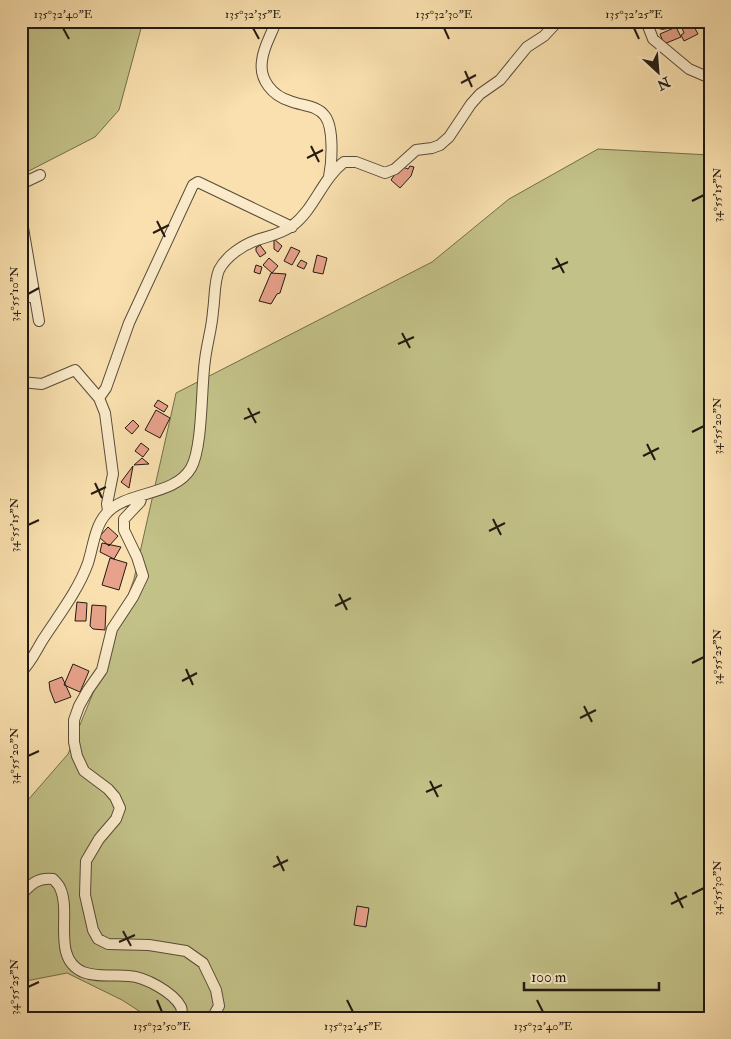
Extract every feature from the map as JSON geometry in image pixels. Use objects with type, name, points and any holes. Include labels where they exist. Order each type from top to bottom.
[{"type":"street","points":[[276,21],[261,61],[263,74],[267,84],[276,94],[290,102],[317,109],[325,116],[330,133],[331,166],[329,178]]},
{"type":"street","points":[[21,672],[79,584],[98,530],[108,511],[113,507],[168,487],[179,481],[191,469],[197,452],[205,359],[219,271],[234,252],[256,240],[292,227],[299,221],[329,178],[341,165],[348,161],[356,162],[381,172],[391,172],[416,150],[440,145],[449,137],[480,94],[500,80],[527,47],[544,36],[558,21]]},
{"type":"street","points":[[646,21],[653,39],[689,69],[710,78]]},
{"type":"street","points":[[654,21],[663,24],[677,21]]},
{"type":"street","points":[[21,184],[40,175]]},
{"type":"street","points":[[99,398],[106,388],[129,323],[193,185],[198,182],[292,227]]},
{"type":"street","points":[[21,216],[23,240],[39,321]]},
{"type":"street","points":[[21,300],[34,294]]},
{"type":"street","points":[[21,382],[42,384],[75,370],[99,398],[105,412],[113,474],[107,504],[108,511]]},
{"type":"street","points":[[142,496],[140,502],[124,519],[124,530],[137,557],[142,576],[133,597],[112,629],[102,670],[79,706],[74,720],[74,742],[77,756],[84,771],[108,789],[115,797],[120,808],[116,819],[98,839],[86,861],[85,895],[93,930],[98,939],[108,944],[149,945],[186,951],[203,963],[216,990],[219,1006],[212,1018]]},
{"type":"street","points":[[21,895],[33,882],[43,878],[53,878],[60,888],[64,902],[65,936],[70,963],[83,972],[99,975],[131,976],[158,986],[172,996],[182,1008],[182,1018]]},
{"type":"shaded area","points":[[21,21],[143,21],[119,110],[95,137],[21,175]]},
{"type":"shaded area","points":[[598,149],[710,155],[710,1018],[150,1018],[122,1000],[67,973],[21,982],[21,808],[68,754],[98,681],[134,579],[176,393],[432,262],[509,199]]},
{"type":"building","points":[[692,23],[698,34],[684,41],[681,35],[684,33],[682,28]]},
{"type":"building","points":[[676,27],[681,37],[664,44],[660,34]]},
{"type":"building","points":[[410,166],[414,167],[411,176],[400,188],[391,180],[403,167],[408,169]]},
{"type":"building","points":[[274,239],[282,246],[278,252],[274,249]]},
{"type":"building","points":[[260,245],[266,253],[260,257],[256,248]]},
{"type":"building","points":[[291,247],[300,251],[292,265],[284,261]]},
{"type":"building","points":[[317,255],[327,258],[323,274],[313,272]]},
{"type":"building","points":[[269,258],[278,266],[272,273],[263,265]]},
{"type":"building","points":[[301,260],[307,263],[304,269],[297,266]]},
{"type":"building","points":[[256,265],[262,267],[260,274],[254,272]]},
{"type":"building","points":[[271,273],[286,274],[280,293],[277,294],[271,304],[259,301]]},
{"type":"building","points":[[158,400],[168,406],[164,412],[154,406]]},
{"type":"building","points":[[156,410],[170,418],[160,438],[145,430]]},
{"type":"building","points":[[133,420],[139,426],[132,434],[125,428]]},
{"type":"building","points":[[141,443],[149,449],[143,457],[135,451]]},
{"type":"building","points":[[142,458],[149,464],[134,465]]},
{"type":"building","points":[[133,466],[129,488],[121,482]]},
{"type":"building","points":[[108,527],[118,536],[109,546],[99,537]]},
{"type":"building","points":[[102,543],[121,547],[114,559],[100,552]]},
{"type":"building","points":[[110,558],[127,563],[119,590],[102,585]]},
{"type":"building","points":[[77,602],[87,603],[86,621],[75,621]]},
{"type":"building","points":[[92,605],[106,606],[105,630],[93,629],[90,626]]},
{"type":"building","points":[[73,664],[89,671],[80,692],[64,685]]},
{"type":"building","points":[[62,677],[71,697],[55,703],[49,682]]},
{"type":"building","points":[[357,906],[369,908],[366,927],[354,925]]}]
